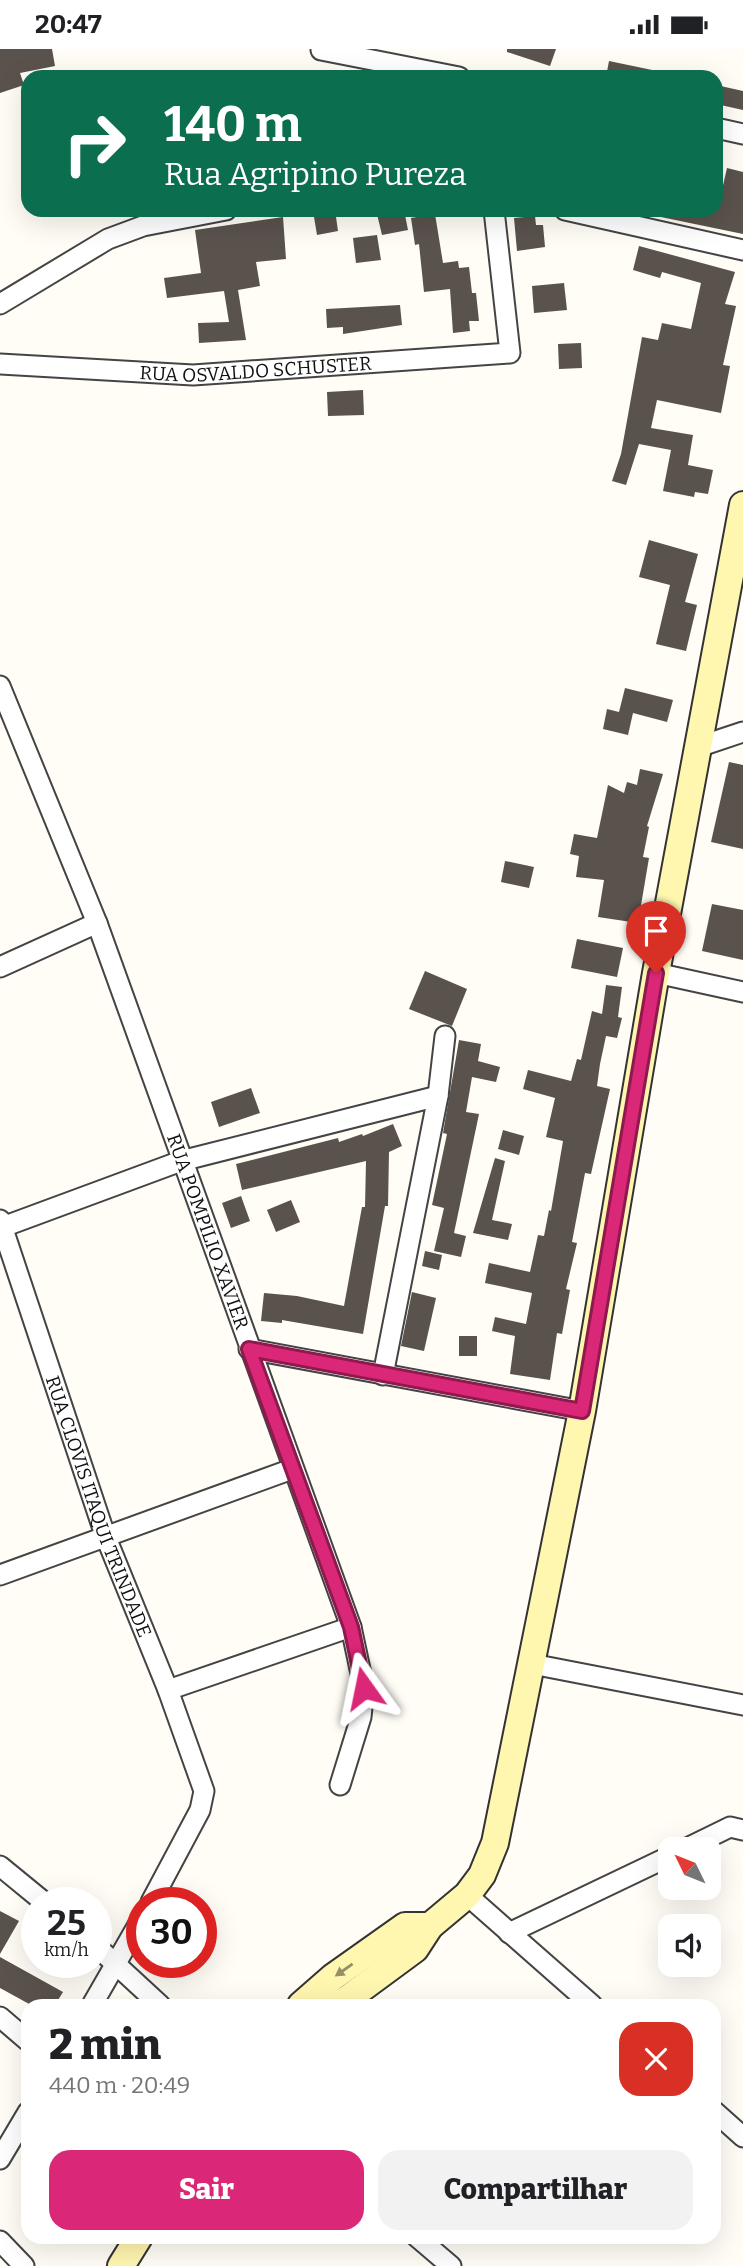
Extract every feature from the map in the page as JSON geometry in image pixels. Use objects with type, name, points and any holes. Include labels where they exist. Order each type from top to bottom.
[{"type":"main road","points":[[347,1999],[415,1949],[430,1926],[467,1895],[482,1875],[495,1843],[582,1411],[656,973],[701,746],[743,505]]},
{"type":"main road","points":[[308,1999],[333,1977],[405,1926],[430,1926]]},
{"type":"main road","points":[[121,2266],[135,2244]]},
{"type":"street","points":[[321,50],[423,70]]},
{"type":"street","points":[[723,130],[743,134]]},
{"type":"street","points":[[0,304],[108,239],[143,226],[190,217]]},
{"type":"street","name":"RUA OSVALDO SCHUSTER","points":[[0,364],[193,375],[510,353],[495,217]]},
{"type":"street","points":[[596,217],[743,250]]},
{"type":"street","name":"RUA POMPILIO XAVIER","points":[[0,686],[97,923],[351,1627],[364,1688],[361,1717],[340,1785]]},
{"type":"street","points":[[701,746],[743,732]]},
{"type":"street","points":[[0,967],[97,923]]},
{"type":"street","points":[[656,973],[743,992]]},
{"type":"street","points":[[383,1375],[438,1096],[445,1036]]},
{"type":"street","points":[[1,1225],[181,1161],[438,1096]]},
{"type":"street","name":"RUA CLOVIS ITAQUI TRINDADE","points":[[1,1225],[105,1535],[168,1690],[204,1791],[201,1810],[158,1887]]},
{"type":"street","points":[[249,1349],[582,1411]]},
{"type":"street","points":[[0,1575],[292,1469]]},
{"type":"street","points":[[168,1690],[351,1627]]},
{"type":"street","points":[[532,1664],[743,1705]]},
{"type":"street","points":[[710,1837],[730,1827],[743,1830]]},
{"type":"street","points":[[509,1933],[658,1862]]},
{"type":"street","points":[[0,1866],[26,1887]]},
{"type":"street","points":[[467,1895],[585,1999]]},
{"type":"street","points":[[96,1999],[126,1948]]},
{"type":"street","points":[[112,1958],[154,1999]]},
{"type":"street","points":[[0,2017],[21,2035]]},
{"type":"street","points":[[721,2118],[743,2137]]},
{"type":"street","points":[[0,2159],[21,2124]]},
{"type":"street","points":[[0,2241],[24,2266]]},
{"type":"street","points":[[425,2244],[451,2266]]},
{"type":"building","points":[[0,49],[52,49],[55,66],[21,70],[21,86],[0,93]]},
{"type":"building","points":[[507,49],[556,49],[550,66],[507,52]]},
{"type":"building","points":[[609,61],[652,70],[607,70]]},
{"type":"building","points":[[723,87],[743,91],[743,110],[723,106]]},
{"type":"building","points":[[727,168],[743,172],[743,234],[661,217],[723,217],[723,185]]},
{"type":"building","points":[[283,217],[286,259],[256,262],[260,286],[238,290],[246,340],[199,343],[198,323],[229,322],[224,291],[167,298],[164,278],[201,273],[195,230]]},
{"type":"building","points":[[314,217],[336,217],[338,231],[317,235]]},
{"type":"building","points":[[378,217],[405,217],[408,230],[382,235]]},
{"type":"building","points":[[435,217],[443,263],[458,261],[459,268],[469,267],[472,293],[476,293],[479,321],[469,321],[470,331],[453,333],[450,289],[424,292],[419,244],[415,245],[411,218]]},
{"type":"building","points":[[535,217],[536,225],[543,225],[545,247],[517,251],[514,218]]},
{"type":"building","points":[[377,235],[381,260],[356,263],[353,238]]},
{"type":"building","points":[[639,246],[735,272],[725,304],[736,306],[723,365],[730,366],[721,413],[657,400],[651,428],[693,435],[688,465],[713,470],[708,494],[695,492],[694,497],[663,491],[671,450],[639,444],[626,485],[612,481],[621,454],[642,337],[658,340],[662,323],[691,329],[701,283],[662,272],[660,278],[633,270]]},
{"type":"building","points":[[564,283],[567,310],[534,313],[532,286]]},
{"type":"building","points":[[400,305],[402,325],[343,334],[343,327],[327,328],[326,309]]},
{"type":"building","points":[[581,343],[582,368],[559,369],[558,344]]},
{"type":"building","points":[[363,390],[364,415],[328,416],[327,392]]},
{"type":"building","points":[[649,540],[698,554],[685,602],[697,605],[686,651],[656,644],[670,585],[639,577]]},
{"type":"building","points":[[625,688],[673,700],[667,722],[633,713],[628,735],[603,729],[607,709],[619,712]]},
{"type":"building","points":[[729,762],[743,765],[743,849],[711,842]]},
{"type":"building","points":[[640,769],[663,774],[647,826],[649,827],[643,857],[649,858],[638,923],[598,917],[604,880],[576,877],[579,856],[570,854],[574,834],[597,838],[608,785],[624,793],[627,782],[637,785]]},
{"type":"building","points":[[505,861],[534,867],[529,888],[501,882]]},
{"type":"building","points":[[712,904],[743,910],[743,960],[702,951]]},
{"type":"building","points":[[577,939],[623,948],[617,977],[571,968]]},
{"type":"building","points":[[425,971],[467,989],[452,1026],[409,1009]]},
{"type":"building","points":[[606,985],[622,987],[618,1017],[622,1018],[617,1038],[606,1036],[600,1064],[597,1086],[610,1089],[591,1174],[585,1173],[572,1242],[577,1243],[566,1289],[570,1290],[562,1334],[557,1333],[550,1380],[510,1374],[515,1336],[492,1331],[495,1317],[526,1324],[532,1293],[485,1283],[489,1263],[530,1272],[538,1235],[544,1236],[549,1210],[551,1211],[563,1141],[546,1137],[555,1098],[523,1089],[528,1070],[571,1081],[577,1059],[581,1060],[592,1011],[602,1014]]},
{"type":"building","points":[[459,1040],[481,1044],[478,1061],[500,1067],[496,1082],[472,1077],[466,1112],[479,1114],[454,1233],[466,1236],[461,1257],[434,1251],[444,1208],[432,1205],[447,1134],[443,1133]]},
{"type":"building","points":[[251,1088],[260,1113],[219,1127],[211,1102]]},
{"type":"building","points":[[393,1124],[402,1146],[389,1152],[388,1206],[385,1206],[363,1334],[282,1320],[282,1323],[261,1321],[264,1293],[297,1296],[344,1306],[362,1207],[365,1207],[366,1161],[242,1190],[236,1164],[338,1138],[339,1142],[362,1134],[363,1136]]},
{"type":"building","points":[[503,1130],[524,1136],[519,1155],[498,1149]]},
{"type":"building","points":[[495,1158],[505,1161],[492,1220],[512,1224],[508,1240],[473,1233]]},
{"type":"building","points":[[241,1196],[250,1221],[231,1228],[222,1203]]},
{"type":"building","points":[[291,1200],[300,1222],[276,1232],[267,1210]]},
{"type":"building","points":[[425,1251],[442,1255],[439,1270],[422,1266]]},
{"type":"building","points":[[412,1292],[436,1298],[424,1351],[401,1346]]},
{"type":"building","points":[[459,1336],[477,1336],[477,1356],[459,1356]]},
{"type":"building","points":[[0,1911],[19,1921],[0,1954]]},
{"type":"building","points":[[0,1957],[21,1969],[21,1978],[38,1978],[63,1992],[59,1999],[21,2000],[0,1988]]},
{"type":"route","points":[[364,1688],[351,1627],[249,1349],[582,1411],[656,973]]}]
